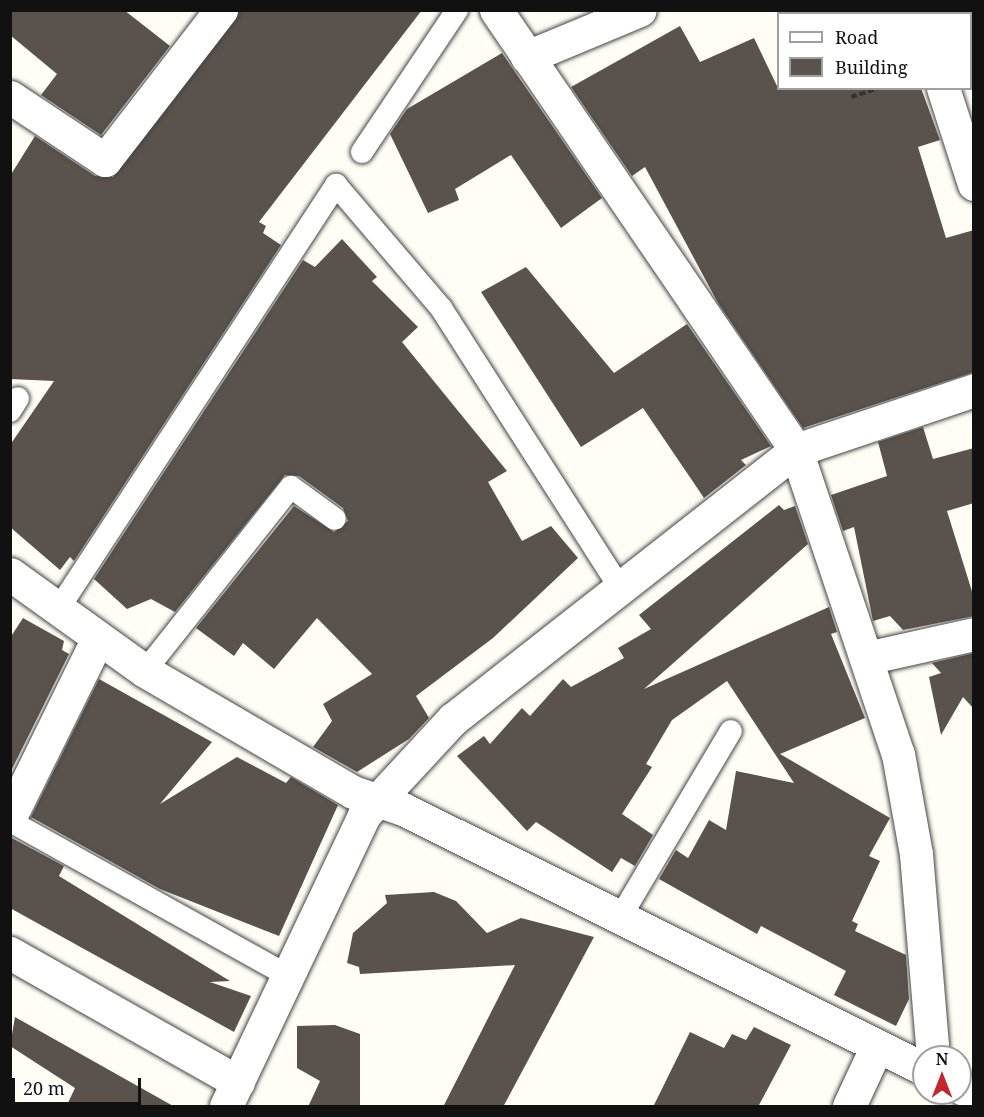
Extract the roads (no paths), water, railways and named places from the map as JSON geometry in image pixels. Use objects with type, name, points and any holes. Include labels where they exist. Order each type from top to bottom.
[{"type":"street","points":[[10,97],[105,160],[221,10]]},
{"type":"street","points":[[496,10],[796,450],[898,754],[916,854],[932,1045]]},
{"type":"street","points":[[527,57],[634,12]]},
{"type":"street","points":[[944,90],[974,184]]},
{"type":"street","points":[[10,953],[232,1094],[376,801],[453,719],[796,450],[974,390]]},
{"type":"street","points":[[10,574],[145,671],[376,801],[403,808],[912,1063]]},
{"type":"street","points":[[866,658],[974,634]]},
{"type":"street","points":[[10,819],[98,638]]},
{"type":"street","points":[[849,1107],[877,1046]]},
{"type":"lane","points":[[362,152],[457,10]]},
{"type":"lane","points":[[59,608],[336,184],[441,308],[620,588]]},
{"type":"lane","points":[[145,671],[291,487],[334,519]]},
{"type":"lane","points":[[621,916],[731,731]]},
{"type":"lane","points":[[10,819],[289,976]]}]
